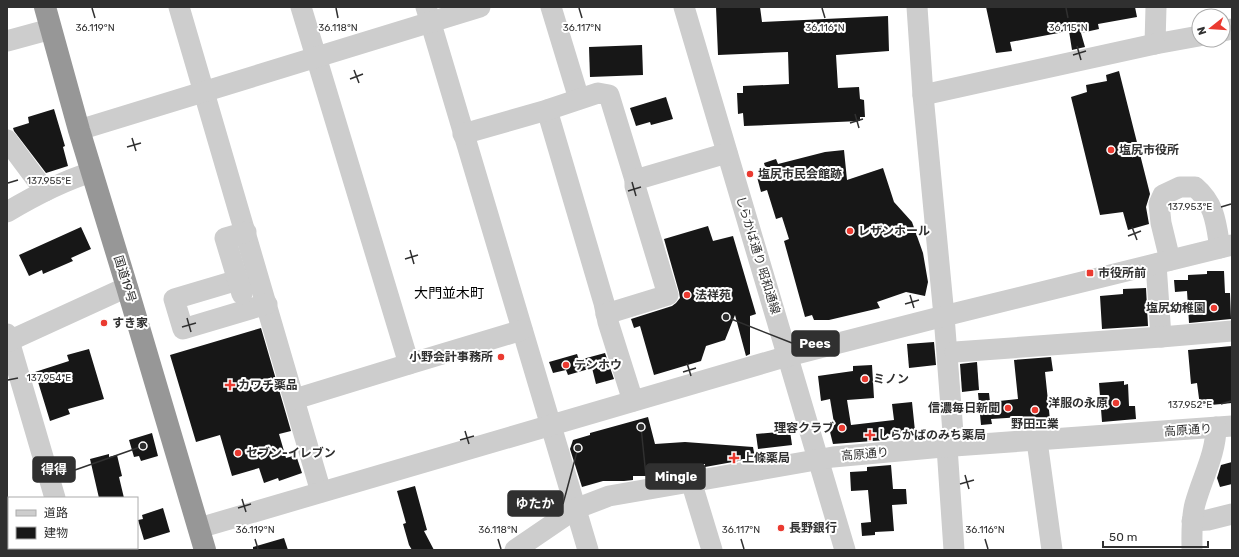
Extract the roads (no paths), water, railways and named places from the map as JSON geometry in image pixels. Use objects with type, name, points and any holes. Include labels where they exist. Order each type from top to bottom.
[{"type":"highway","name":"国道19号","points":[[45,7],[79,130],[205,550]]},
{"type":"street","points":[[179,7],[322,492]]},
{"type":"street","points":[[301,7],[409,364]]},
{"type":"street","points":[[79,130],[316,57],[428,14],[480,7]]},
{"type":"street","points":[[551,7],[579,99]]},
{"type":"street","name":"しらかば通り 昭和通線","points":[[684,7],[788,356],[817,460],[845,550]]},
{"type":"street","points":[[917,7],[923,95],[944,316],[951,447],[954,550]]},
{"type":"street","points":[[1155,44],[1156,7]]},
{"type":"street","points":[[428,14],[522,330],[552,425],[588,550]]},
{"type":"street","points":[[7,41],[51,29]]},
{"type":"street","points":[[923,95],[1191,37]]},
{"type":"street","points":[[463,134],[547,110],[598,93],[609,95],[668,295],[606,314]]},
{"type":"street","points":[[547,110],[606,314],[633,401]]},
{"type":"street","points":[[7,140],[45,191]]},
{"type":"street","points":[[635,180],[727,153]]},
{"type":"street","points":[[7,212],[45,191],[92,172]]},
{"type":"street","points":[[199,528],[788,356],[944,316],[1163,262],[1226,246],[1214,214],[1204,194],[1195,187],[1180,187],[1163,195],[1159,204],[1162,223],[1163,262],[1161,337]]},
{"type":"street","points":[[246,232],[225,238],[246,310]]},
{"type":"street","points":[[238,280],[174,299],[183,329],[267,304]]},
{"type":"street","points":[[54,497],[15,396],[8,338],[127,286]]},
{"type":"street","points":[[295,399],[522,330]]},
{"type":"street","points":[[955,352],[1232,331]]},
{"type":"street","points":[[1192,550],[1192,521],[1195,505],[1213,452],[1216,437],[1224,427]]},
{"type":"street","name":"高原通り","points":[[515,550],[576,510],[609,496],[833,457],[1224,427]]},
{"type":"street","points":[[1037,441],[1052,550]]},
{"type":"street","points":[[691,482],[712,550]]},
{"type":"street","points":[[1192,521],[1208,520],[1232,514]]},
{"type":"place","name":"塩尻市役所","points":[[1111,150]]},
{"type":"place","name":"塩尻市民会館跡","points":[[750,174]]},
{"type":"place","name":"レザンホール","points":[[850,231]]},
{"type":"place","name":"市役所前","points":[[1090,273]]},
{"type":"place","name":"法祥苑","points":[[687,295]]},
{"type":"place","name":"塩尻幼稚園","points":[[1214,308]]},
{"type":"place","name":"Pees","points":[[726,317]]},
{"type":"place","name":"すき家","points":[[104,323]]},
{"type":"place","name":"小野会計事務所","points":[[501,357]]},
{"type":"place","name":"テンホウ","points":[[566,365]]},
{"type":"place","name":"ミノン","points":[[865,379]]},
{"type":"place","name":"カワチ薬品","points":[[230,385]]},
{"type":"place","name":"洋服の永原","points":[[1116,403]]},
{"type":"place","name":"信濃毎日新聞","points":[[1008,408]]},
{"type":"place","name":"野田工業","points":[[1035,410]]},
{"type":"place","name":"Mingle","points":[[641,427]]},
{"type":"place","name":"理容クラブ","points":[[842,428]]},
{"type":"place","name":"しらかばのみち薬局","points":[[870,435]]},
{"type":"place","name":"得得","points":[[143,446]]},
{"type":"place","name":"ゆたか","points":[[578,448]]},
{"type":"place","name":"セブン-イレブン","points":[[238,453]]},
{"type":"place","name":"上條薬局","points":[[734,458]]},
{"type":"place","name":"長野銀行","points":[[781,528]]},
{"type":"district","name":"大門並木町","points":[[449,293]]}]
